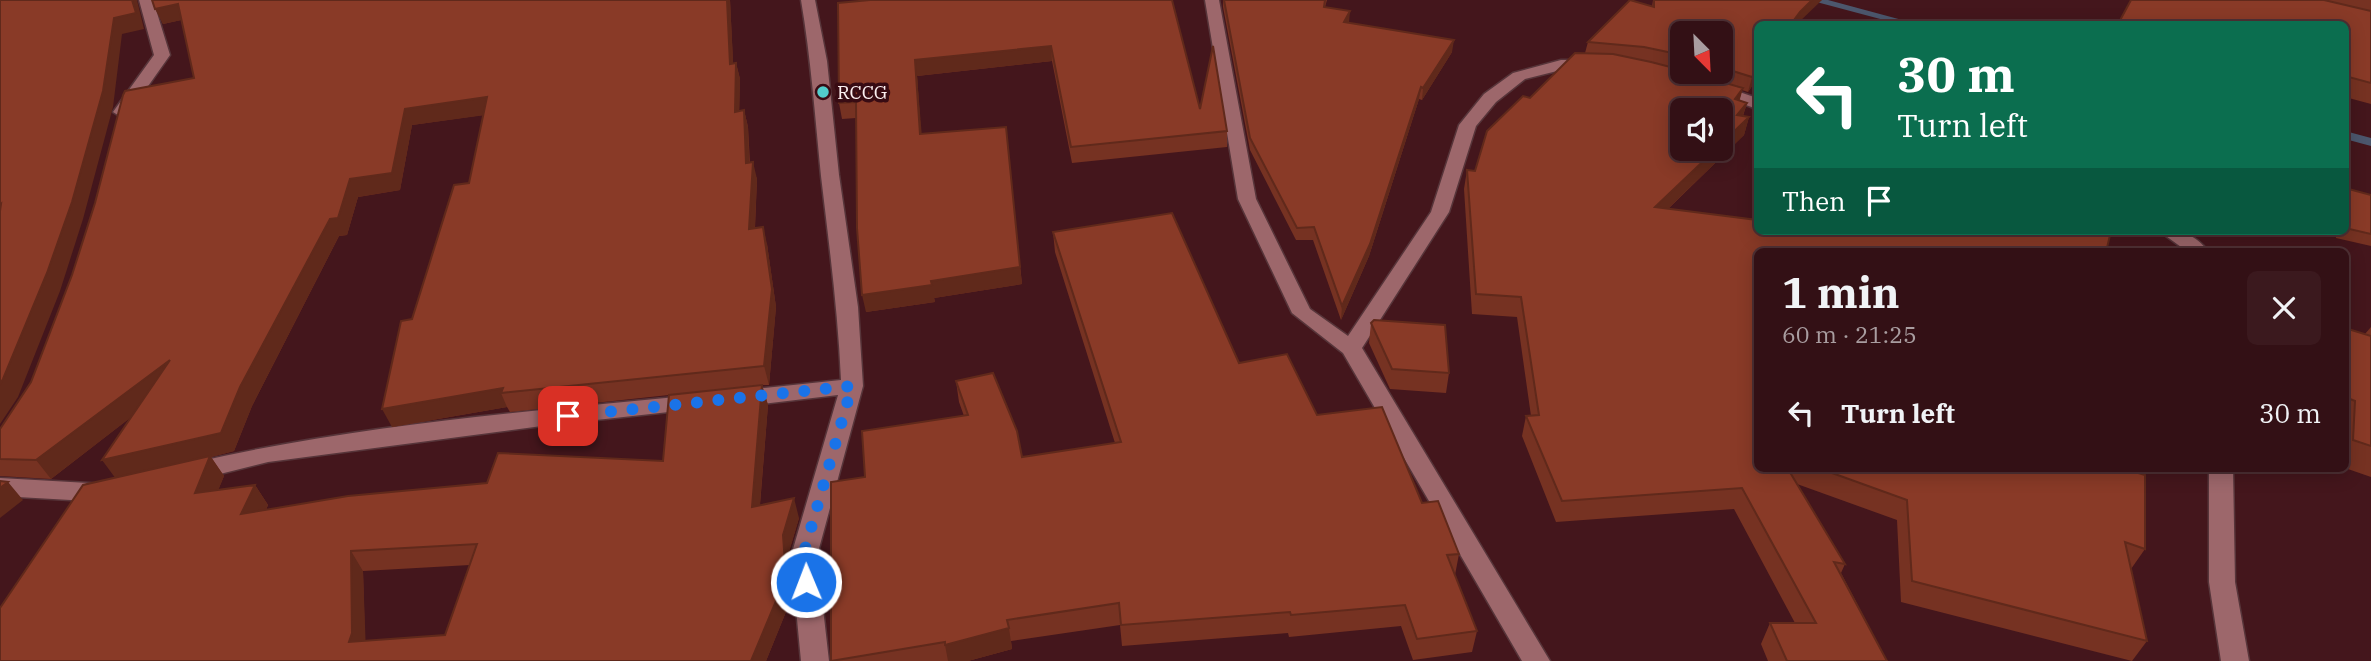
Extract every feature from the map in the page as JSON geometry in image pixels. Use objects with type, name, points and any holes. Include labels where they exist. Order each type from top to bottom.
[{"type":"street","points":[[117,129],[122,110],[162,55],[146,0]]},
{"type":"street","points":[[808,0],[819,61],[830,175],[848,307],[852,386],[803,556],[815,661]]},
{"type":"street","points":[[1212,0],[1247,198],[1302,313],[1351,348],[1536,661]]},
{"type":"street","points":[[1351,348],[1440,212],[1468,125],[1490,98],[1519,76],[1561,65],[1601,65]]},
{"type":"street","points":[[1702,84],[1754,103]]},
{"type":"street","points":[[2177,235],[2195,248]]},
{"type":"street","points":[[165,478],[268,454],[542,418],[852,386]]},
{"type":"street","points":[[2221,472],[2222,582],[2235,661]]},
{"type":"street","points":[[0,488],[101,494],[127,488]]},
{"type":"building","points":[[0,0],[132,0],[136,13],[114,18],[103,91],[72,202],[47,273],[0,384],[1,204]]},
{"type":"building","points":[[152,0],[727,0],[730,64],[736,63],[735,112],[744,110],[746,163],[753,162],[749,229],[763,227],[772,289],[764,366],[501,393],[503,388],[382,409],[401,321],[412,319],[454,185],[469,183],[487,97],[405,109],[392,173],[350,179],[338,218],[330,219],[240,387],[221,433],[102,460],[170,360],[36,460],[0,459],[0,429],[31,382],[72,275],[95,203],[125,91],[194,78],[178,4],[155,9]]},
{"type":"building","points":[[870,0],[1172,0],[1200,109],[1213,46],[1227,131],[1071,147],[1051,46],[915,60],[920,134],[1006,127],[1020,267],[931,281],[932,285],[862,295],[857,228],[856,102],[839,103],[838,3]]},
{"type":"building","points":[[1224,0],[1325,0],[1324,7],[1350,11],[1344,22],[1454,40],[1423,88],[1421,87],[1370,244],[1342,306],[1314,227],[1297,228],[1250,138]]},
{"type":"building","points":[[1630,0],[1654,7],[1654,0],[1812,0],[1793,21],[1754,21],[1752,77],[1733,71],[1733,21],[1670,21],[1670,52],[1644,47],[1588,42]]},
{"type":"building","points":[[2131,0],[2324,0],[2371,11],[2371,83],[2349,77],[2349,21],[2120,21]]},
{"type":"building","points":[[1575,53],[1613,54],[1670,67],[1670,84],[1729,84],[1743,88],[1735,99],[1747,103],[1737,115],[1749,117],[1733,132],[1733,98],[1670,98],[1670,161],[1703,161],[1655,207],[1754,220],[1754,235],[2110,235],[2107,248],[1754,248],[1754,472],[1790,472],[1845,564],[1834,562],[1887,661],[1787,661],[1770,623],[1816,623],[1742,488],[1562,501],[1526,416],[1539,415],[1521,297],[1476,294],[1467,170],[1475,171],[1487,131],[1523,96],[1530,98]]},
{"type":"building","points":[[2349,189],[2371,195],[2371,234],[2349,229]]},
{"type":"building","points":[[1172,213],[1239,363],[1287,354],[1317,415],[1382,407],[1422,503],[1438,501],[1459,554],[1447,555],[1477,631],[1417,639],[1405,605],[1121,625],[1119,603],[1007,620],[1009,628],[945,645],[945,642],[831,661],[831,482],[865,477],[862,431],[968,415],[956,381],[993,373],[1017,431],[1022,457],[1121,442],[1053,232]]},
{"type":"building","points":[[1374,320],[1445,325],[1449,373],[1392,369],[1371,323]]},
{"type":"building","points":[[2349,329],[2371,336],[2371,446],[2353,440],[2355,401],[2349,399]]},
{"type":"building","points":[[762,385],[752,507],[794,498],[783,535],[786,577],[751,661],[0,661],[0,608],[83,485],[210,456],[195,493],[255,485],[241,514],[348,496],[487,483],[498,453],[663,461],[669,395]],"holes":[[[477,544],[445,635],[349,642],[352,633],[351,551]]]},
{"type":"building","points":[[1829,472],[2135,472],[2145,475],[2145,549],[2125,542],[2147,641],[1912,581],[1907,500]]},
{"type":"waterway","points":[[1815,0],[1899,21]]},
{"type":"waterway","points":[[2349,136],[2371,142]]},
{"type":"place","name":"RCCG","points":[[823,92]]},
{"type":"route","points":[[568,416],[852,386],[803,556],[806,582]]}]
